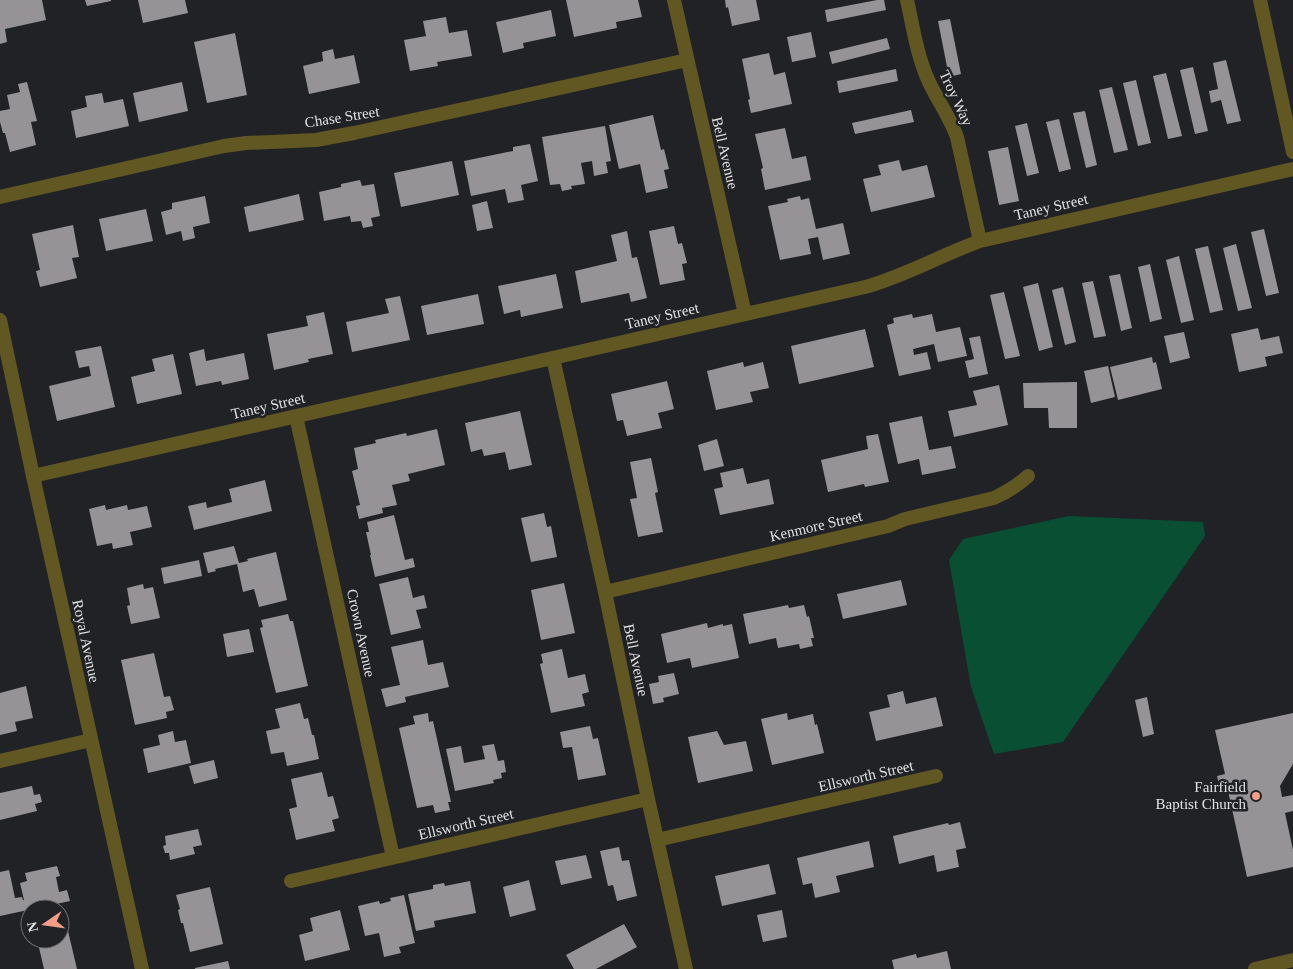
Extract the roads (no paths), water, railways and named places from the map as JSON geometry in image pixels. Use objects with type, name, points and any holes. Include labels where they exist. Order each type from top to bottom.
[{"type":"street","name":"Bell Avenue","points":[[674,0],[745,314]]},
{"type":"street","name":"Troy Way","points":[[907,0],[918,51],[929,82],[957,137],[980,241]]},
{"type":"street","points":[[1260,0],[1293,152]]},
{"type":"street","name":"Chase Street","points":[[0,197],[224,146],[246,143],[316,140],[354,133],[687,60]]},
{"type":"street","name":"Taney Street","points":[[33,476],[882,282],[980,241],[1293,169]]},
{"type":"street","name":"Royal Avenue","points":[[0,320],[142,969]]},
{"type":"street","name":"Bell Avenue","points":[[553,358],[686,969]]},
{"type":"street","name":"Crown Avenue","points":[[296,416],[393,857]]},
{"type":"street","name":"Kenmore Street","points":[[605,592],[888,526],[905,519],[994,498],[1006,493],[1028,476]]},
{"type":"street","points":[[0,761],[92,740]]},
{"type":"street","name":"Ellsworth Street","points":[[657,840],[936,776]]},
{"type":"street","name":"Ellsworth Street","points":[[291,881],[648,799]]},
{"type":"street","points":[[1263,968],[1293,960]]},
{"type":"place","name":"Fairfield Baptist Church","points":[[1256,796]]}]
